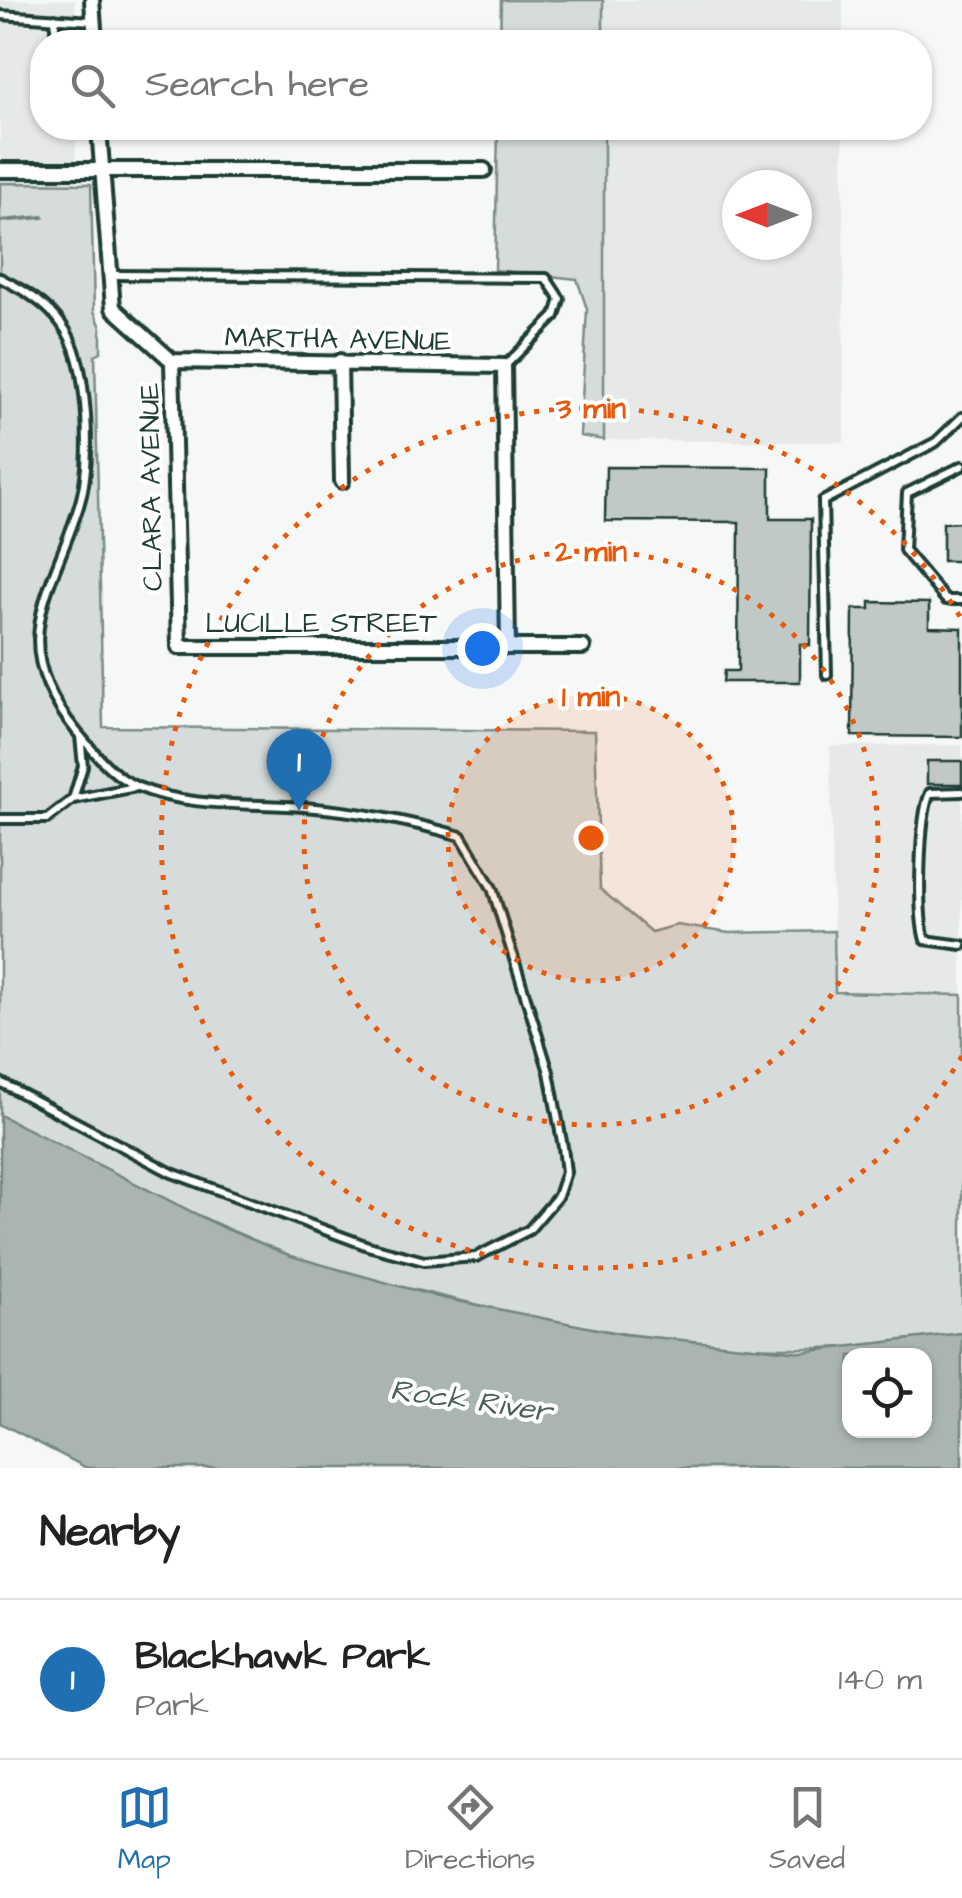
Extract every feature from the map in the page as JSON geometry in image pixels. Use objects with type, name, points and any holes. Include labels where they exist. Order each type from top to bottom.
[{"type":"street","points":[[92,0],[94,30]]},
{"type":"street","name":"CLARA AVENUE","points":[[100,140],[113,308],[172,361],[179,647]]},
{"type":"street","points":[[0,170],[484,170]]},
{"type":"street","name":"MARTHA AVENUE","points":[[172,361],[504,366]]},
{"type":"street","points":[[340,361],[342,481]]},
{"type":"street","points":[[504,366],[508,647]]},
{"type":"street","name":"LUCILLE STREET","points":[[179,647],[583,647]]},
{"type":"lane","points":[[0,15],[94,22]]},
{"type":"lane","points":[[55,18],[55,30]]},
{"type":"lane","points":[[110,275],[546,278],[560,299],[554,316],[504,366]]},
{"type":"lane","points":[[0,278],[30,292],[63,324],[82,359],[89,450],[79,505],[51,572],[38,622],[41,670],[63,714],[106,767],[137,786],[173,798],[310,807],[403,820],[461,836],[492,888],[549,1072],[566,1172],[558,1196],[529,1230],[476,1258],[424,1261],[268,1211],[172,1173],[0,1082]]},
{"type":"lane","points":[[827,675],[823,502],[936,442],[962,418]]},
{"type":"lane","points":[[962,466],[907,493],[904,550],[946,600],[962,600]]},
{"type":"lane","points":[[74,799],[83,766],[80,735]]},
{"type":"lane","points":[[0,819],[47,819],[74,799],[137,786]]},
{"type":"lane","points":[[962,792],[930,793],[923,808],[922,928],[925,940],[932,943],[962,945]]},
{"type":"shaded area","points":[[0,0],[75,0],[75,30],[30,30],[30,140],[76,140],[76,184],[0,183]]},
{"type":"shaded area","points":[[501,0],[603,0],[603,30],[500,30]]},
{"type":"shaded area","points":[[603,0],[843,0],[843,30],[603,30]]},
{"type":"shaded area","points":[[498,140],[604,140],[604,440],[580,436],[587,309],[577,279],[495,270]]},
{"type":"shaded area","points":[[604,140],[843,140],[844,442],[604,440]]},
{"type":"shaded area","points":[[0,183],[91,184],[94,311],[101,327],[101,352],[95,355],[103,727],[595,731],[600,889],[651,932],[677,925],[729,933],[834,931],[835,992],[962,995],[962,1333],[825,1348],[758,1347],[625,1334],[491,1308],[341,1273],[293,1257],[145,1190],[0,1115]]},
{"type":"shaded area","points":[[962,745],[962,995],[835,992],[830,746]]},
{"type":"water","name":"Rock River","points":[[0,1115],[222,1227],[291,1256],[442,1298],[622,1334],[802,1352],[962,1333],[962,1468],[87,1468],[0,1423]]},
{"type":"building","points":[[606,467],[770,468],[770,519],[811,519],[810,645],[800,644],[800,682],[723,682],[724,671],[738,671],[739,522],[605,521]]},
{"type":"building","points":[[962,522],[962,561],[943,561],[943,523]]},
{"type":"building","points":[[870,602],[929,603],[929,627],[962,628],[962,737],[852,736],[853,609],[870,609]]},
{"type":"building","points":[[927,761],[962,761],[962,784],[927,784]]},
{"type":"waterway","points":[[0,221],[43,217]]},
{"type":"place","name":"Blackhawk Park","points":[[299,811]]}]
